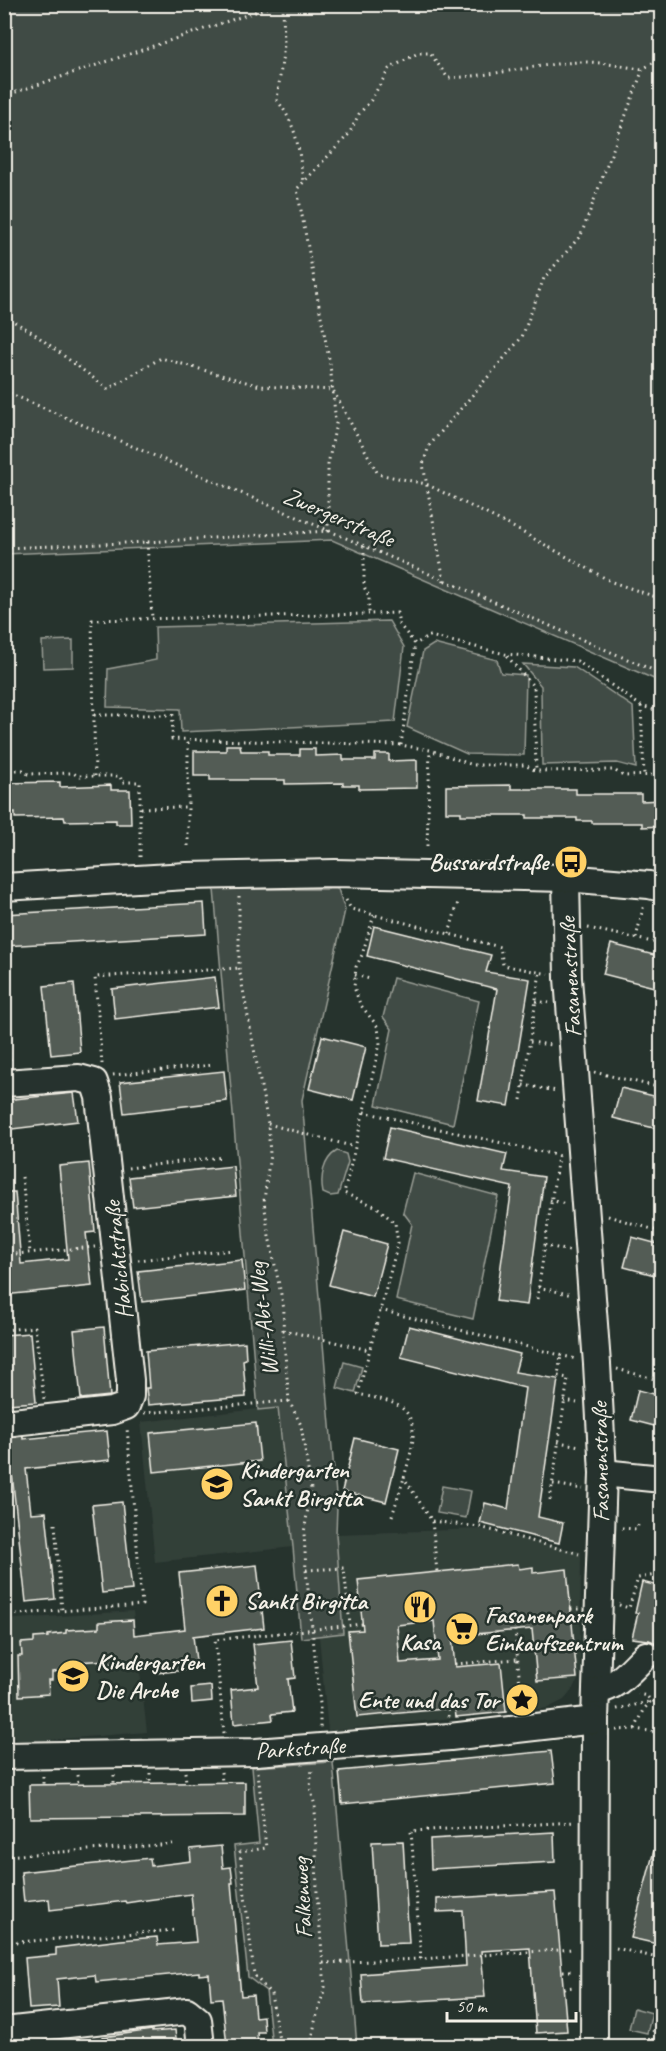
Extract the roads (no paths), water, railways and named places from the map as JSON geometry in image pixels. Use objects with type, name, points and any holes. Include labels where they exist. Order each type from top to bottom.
[{"type":"street","points":[[4,887],[239,874],[335,873],[566,878],[662,888]]},
{"type":"street","name":"Fasanenstraße","points":[[566,878],[568,978],[577,1094],[570,1159],[586,1211],[597,1364],[602,1483],[595,1720],[594,2046]]},
{"type":"street","name":"Habichtstraße","points":[[4,1423],[112,1411],[126,1406],[130,1396],[118,1254],[99,1097],[94,1082],[79,1078],[8,1082]]},
{"type":"street","points":[[602,1483],[662,1479]]},
{"type":"street","points":[[596,1691],[609,1689],[616,1684],[643,1654]]},
{"type":"street","name":"Parkstraße","points":[[4,1756],[256,1752],[450,1737],[595,1720]]},
{"type":"street","points":[[4,2031],[187,2011],[198,2020],[201,2046]]},
{"type":"place","name":"Bussardstraße","points":[[571,862]]},
{"type":"place","name":"Kindergarten Sankt Birgitta","points":[[217,1484]]},
{"type":"place","name":"Sankt Birgitta","points":[[222,1601]]},
{"type":"place","name":"Kasa","points":[[420,1607]]},
{"type":"place","name":"Fasanenpark Einkaufszentrum","points":[[462,1629]]},
{"type":"place","name":"Kindergarten Die Arche","points":[[73,1676]]},
{"type":"place","name":"Ente und das Tor","points":[[522,1700]]}]
